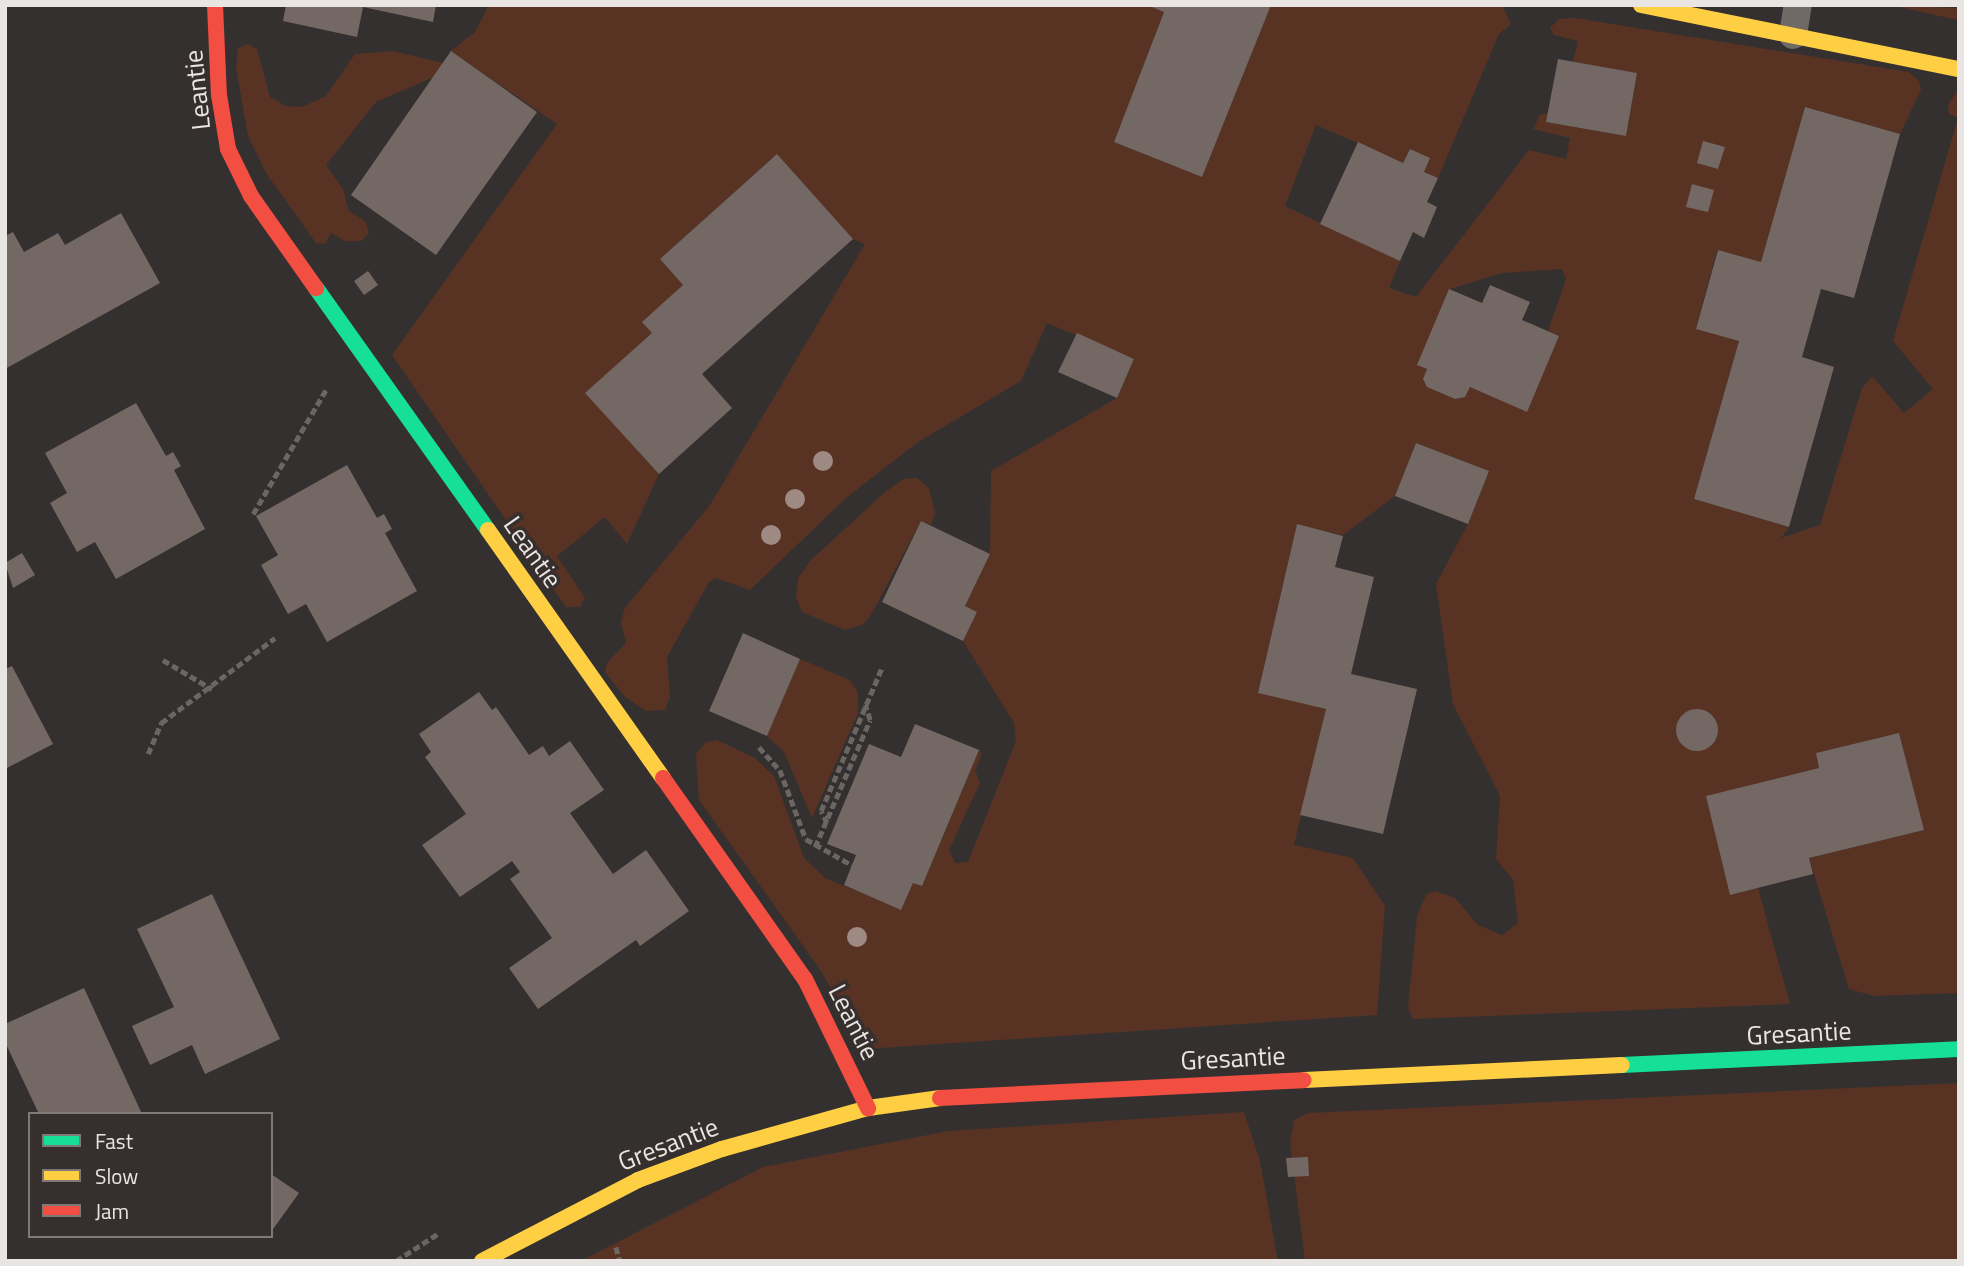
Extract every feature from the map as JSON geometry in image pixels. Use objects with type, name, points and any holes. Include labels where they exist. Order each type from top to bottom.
[{"type":"street","name":"Leantie","points":[[215,5],[219,94],[228,149],[251,196],[805,979],[868,1108]]},
{"type":"street","points":[[1642,5],[1959,69]]},
{"type":"street","name":"Gresantie","points":[[482,1261],[638,1180],[722,1149],[868,1108],[937,1098],[1959,1049]]},
{"type":"lane","points":[[1793,35],[1798,5]]},
{"type":"path","points":[[253,514],[355,342]]},
{"type":"path","points":[[148,754],[161,723],[212,689],[275,638]]},
{"type":"path","points":[[163,660],[212,689]]},
{"type":"path","points":[[827,823],[821,811],[881,667]]},
{"type":"path","points":[[815,847],[870,720],[865,704]]},
{"type":"path","points":[[758,747],[780,770],[806,839],[815,847],[852,865]]},
{"type":"shaded area","points":[[489,5],[1147,5],[1164,12],[1114,142],[1202,177],[1271,5],[1502,5],[1511,24],[1499,34],[1438,178],[1424,172],[1410,149],[1403,163],[1316,125],[1285,206],[1400,261],[1389,288],[1416,297],[1529,150],[1566,159],[1570,138],[1533,129],[1540,115],[1548,113],[1546,122],[1626,136],[1637,73],[1573,62],[1578,41],[1554,35],[1550,28],[1559,19],[1575,18],[1909,72],[1919,81],[1921,90],[1900,134],[1805,107],[1761,262],[1717,250],[1696,328],[1739,341],[1694,499],[1789,527],[1781,538],[1820,525],[1862,388],[1872,376],[1904,413],[1933,389],[1893,341],[1958,118],[1949,114],[1948,105],[1959,88],[1959,993],[1874,996],[1849,989],[1809,858],[1923,830],[1899,733],[1816,753],[1819,768],[1707,796],[1730,894],[1758,888],[1790,1004],[1413,1019],[1408,1008],[1417,916],[1426,895],[1435,891],[1455,898],[1478,925],[1502,935],[1518,923],[1513,880],[1496,859],[1500,796],[1453,704],[1436,584],[1468,524],[1489,471],[1416,443],[1395,496],[1343,535],[1297,525],[1258,692],[1326,709],[1294,845],[1353,858],[1385,906],[1377,1015],[865,1049],[821,971],[699,800],[696,754],[706,742],[717,740],[755,758],[774,776],[804,858],[825,878],[901,909],[913,883],[922,886],[979,750],[982,754],[975,770],[980,783],[949,850],[955,863],[968,862],[1016,741],[1014,723],[963,641],[977,612],[965,606],[990,554],[991,471],[1117,398],[1134,359],[1047,323],[1021,381],[918,442],[846,498],[750,590],[716,578],[709,582],[667,657],[670,697],[665,710],[646,711],[625,697],[605,672],[607,663],[626,643],[621,622],[625,608],[710,505],[865,244],[853,239],[777,154],[660,259],[683,285],[643,322],[652,333],[586,393],[659,474],[627,544],[605,517],[557,556],[585,598],[580,607],[566,607],[392,355],[557,124],[451,51],[475,32]],"holes":[[[1562,269],[1566,279],[1548,331],[1559,336],[1527,411],[1470,387],[1465,397],[1455,399],[1427,387],[1423,379],[1427,369],[1418,365],[1450,289],[1502,273]]]},
{"type":"shaded area","points":[[1890,5],[1959,8],[1959,20],[1953,19]]},
{"type":"shaded area","points":[[248,44],[257,49],[270,97],[286,106],[302,107],[326,96],[355,54],[393,51],[443,63],[434,77],[376,102],[326,165],[343,189],[349,211],[365,221],[369,233],[361,241],[345,241],[331,233],[325,244],[316,243],[266,173],[248,136],[236,67],[238,48]]},
{"type":"shaded area","points":[[917,478],[929,488],[935,513],[931,525],[921,521],[871,615],[862,625],[845,630],[802,612],[796,597],[798,578],[811,560],[885,492],[904,479]]},
{"type":"shaded area","points":[[800,659],[850,680],[858,693],[858,713],[812,818],[784,752],[767,736]]},
{"type":"shaded area","points":[[1959,1083],[1959,1261],[1305,1261],[1290,1142],[1294,1120],[1308,1113]]},
{"type":"shaded area","points":[[1244,1112],[1260,1161],[1278,1261],[581,1261],[763,1167],[948,1131]]},
{"type":"building","points":[[286,5],[436,5],[433,22],[363,7],[357,37],[283,21]]},
{"type":"building","points":[[1147,5],[1271,5],[1202,177],[1114,142],[1164,12]]},
{"type":"building","points":[[451,51],[537,112],[436,255],[351,195]]},
{"type":"building","points":[[1558,59],[1637,73],[1626,136],[1546,122]]},
{"type":"building","points":[[1805,107],[1900,134],[1854,298],[1821,289],[1802,357],[1834,367],[1789,527],[1694,499],[1739,341],[1696,329],[1718,250],[1761,262]]},
{"type":"building","points":[[1703,141],[1725,147],[1718,169],[1697,163]]},
{"type":"building","points":[[1358,142],[1403,163],[1410,149],[1430,158],[1424,172],[1438,178],[1427,202],[1437,207],[1424,238],[1413,232],[1400,261],[1320,224]]},
{"type":"building","points":[[777,154],[853,239],[702,374],[732,408],[659,474],[585,393],[652,333],[642,322],[683,285],[660,259]]},
{"type":"building","points":[[1692,184],[1714,190],[1708,212],[1686,207]]},
{"type":"building","points":[[121,213],[160,283],[5,369],[5,236],[13,232],[24,252],[58,233],[65,245]]},
{"type":"building","points":[[368,271],[378,285],[364,295],[354,281]]},
{"type":"building","points":[[1490,285],[1530,302],[1522,320],[1559,336],[1527,412],[1470,387],[1465,397],[1455,399],[1427,387],[1423,379],[1427,369],[1417,365],[1449,289],[1482,303]]},
{"type":"building","points":[[1077,333],[1134,359],[1117,398],[1058,372]]},
{"type":"building","points":[[136,403],[166,456],[173,452],[181,466],[174,470],[205,529],[116,579],[95,542],[77,552],[50,503],[67,493],[45,453]]},
{"type":"building","points":[[1416,443],[1489,471],[1468,524],[1395,496]]},
{"type":"building","points":[[347,465],[377,518],[384,514],[392,529],[385,533],[417,591],[327,642],[306,604],[288,614],[261,565],[278,555],[256,516]]},
{"type":"building","points":[[921,521],[990,554],[965,606],[977,612],[963,641],[882,602]]},
{"type":"building","points":[[1297,524],[1343,536],[1335,567],[1374,577],[1351,674],[1417,689],[1383,834],[1300,815],[1326,709],[1258,693]]},
{"type":"building","points":[[22,553],[35,575],[13,588],[5,563]]},
{"type":"building","points":[[743,633],[800,659],[767,736],[709,711]]},
{"type":"building","points":[[12,666],[53,744],[5,769],[5,669]]},
{"type":"building","points":[[479,692],[492,710],[496,707],[529,755],[543,746],[549,756],[570,741],[604,790],[570,813],[613,874],[646,850],[689,911],[640,946],[636,940],[538,1009],[509,968],[552,938],[510,879],[520,872],[512,861],[460,897],[422,845],[466,814],[425,757],[431,752],[419,734]]},
{"type":"building","points":[[1697,709],[1712,715],[1718,730],[1712,745],[1697,751],[1682,745],[1676,730],[1682,715]]},
{"type":"building","points":[[915,724],[979,750],[922,886],[913,883],[901,910],[844,885],[856,855],[827,844],[869,744],[901,757]]},
{"type":"building","points":[[1899,733],[1924,830],[1809,858],[1813,874],[1730,895],[1706,796],[1819,768],[1816,753]]},
{"type":"building","points":[[212,894],[280,1039],[205,1074],[192,1045],[150,1065],[132,1026],[174,1007],[137,929]]},
{"type":"building","points":[[84,988],[141,1112],[38,1112],[5,1042],[5,1024]]},
{"type":"building","points":[[1308,1157],[1309,1176],[1288,1177],[1286,1158]]},
{"type":"building","points":[[273,1175],[299,1193],[273,1229]]},
{"type":"traffic: fast","points":[[316,288],[488,530]]},
{"type":"traffic: fast","points":[[1622,1065],[1959,1049]]},
{"type":"traffic: slow","points":[[1641,5],[1959,69]]},
{"type":"traffic: slow","points":[[488,530],[663,778]]},
{"type":"traffic: slow","points":[[1304,1080],[1622,1065]]},
{"type":"traffic: slow","points":[[482,1261],[638,1180],[722,1149],[868,1108],[940,1098]]},
{"type":"traffic: jam","points":[[215,5],[219,95],[228,149],[251,196],[316,288]]},
{"type":"traffic: jam","points":[[663,778],[805,979],[868,1108]]},
{"type":"traffic: jam","points":[[940,1098],[1304,1080]]}]
